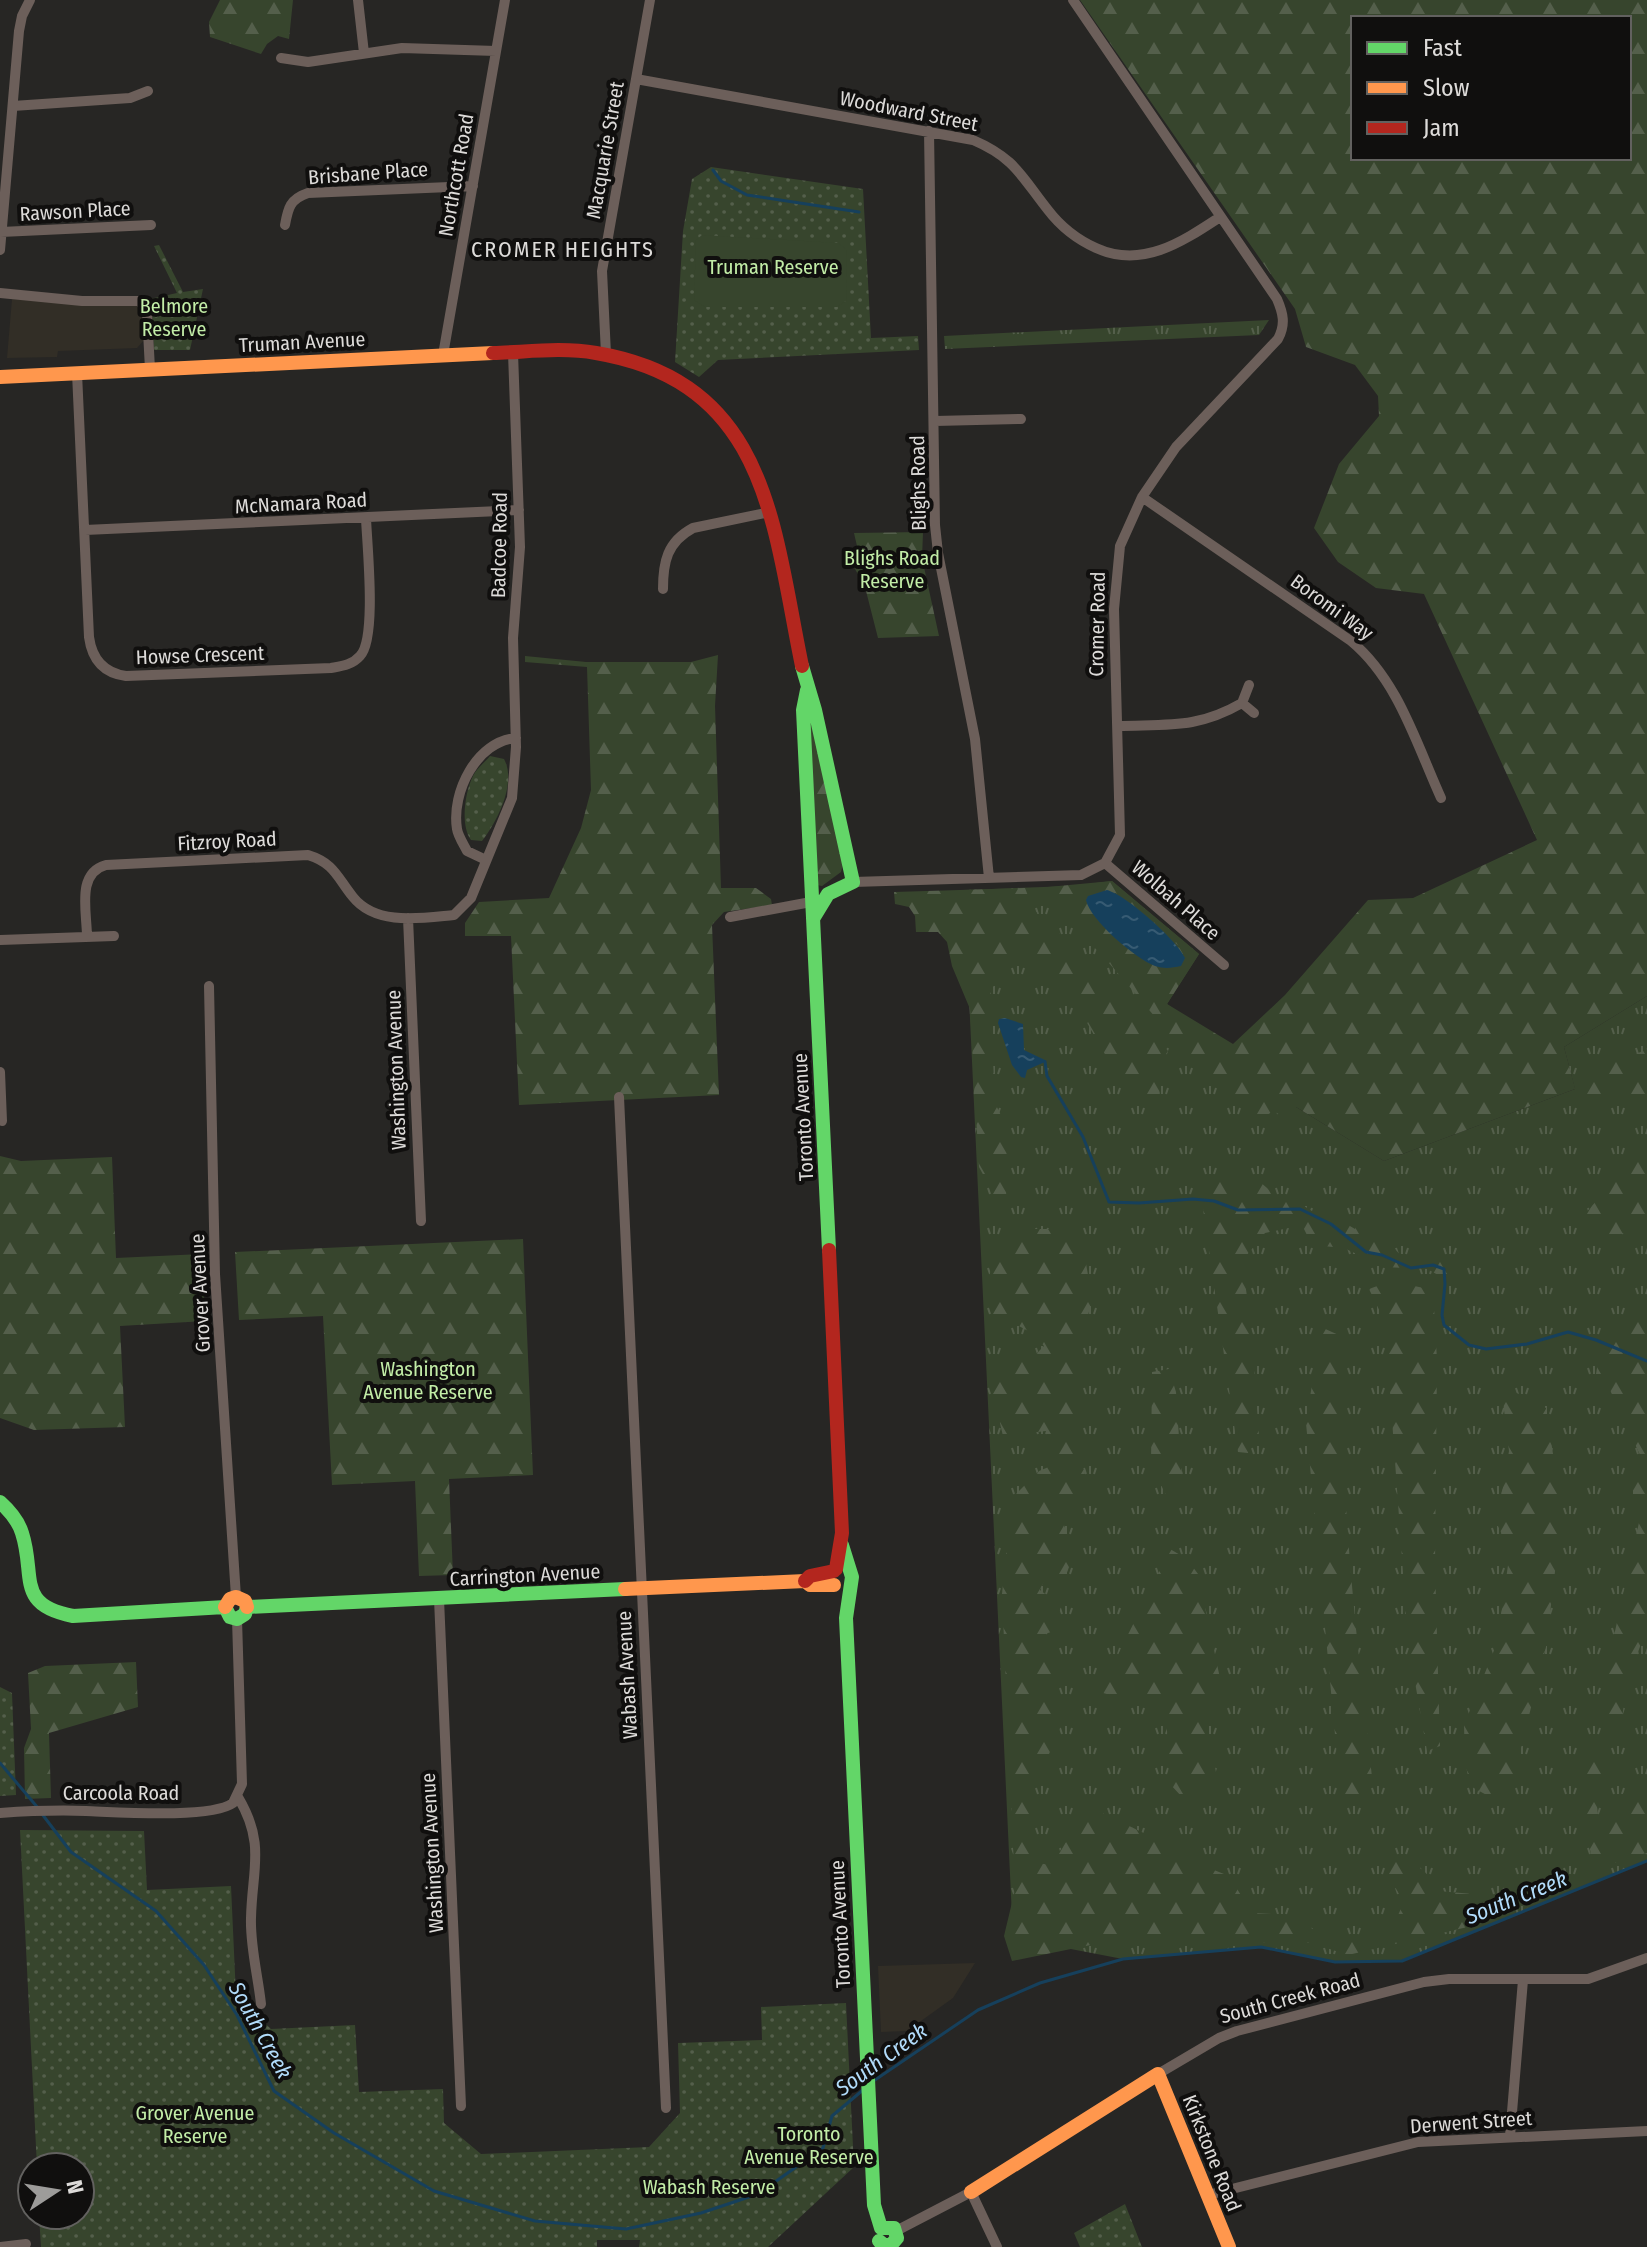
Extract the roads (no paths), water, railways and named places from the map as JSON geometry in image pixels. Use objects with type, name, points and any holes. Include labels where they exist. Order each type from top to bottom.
[{"type":"street","points":[[0,250],[4,146],[13,106],[19,31],[30,0]]},
{"type":"street","points":[[358,0],[364,53]]},
{"type":"street","name":"Northcott Road","points":[[443,355],[505,0]]},
{"type":"street","name":"Macquarie Street","points":[[606,354],[602,271],[650,0]]},
{"type":"street","name":"Cromer Road","points":[[1073,0],[1277,299],[1283,315],[1283,330],[1278,339],[1176,447],[1142,497],[1120,546],[1115,578],[1120,835],[1105,863]]},
{"type":"street","points":[[281,58],[308,62],[402,48],[496,51]]},
{"type":"street","name":"Woodward Street","points":[[636,79],[973,140],[997,151],[1018,168],[1049,213],[1065,230],[1110,254],[1138,257],[1166,249],[1220,217]]},
{"type":"street","points":[[13,106],[130,98],[148,91]]},
{"type":"street","name":"Blighs Road","points":[[929,131],[938,553],[975,739],[989,878]]},
{"type":"street","name":"Brisbane Place","points":[[285,225],[290,204],[298,196],[308,193],[473,186]]},
{"type":"street","name":"Rawson Place","points":[[1,232],[151,225]]},
{"type":"street","points":[[0,293],[82,301],[140,301],[146,309],[150,369]]},
{"type":"street","name":"Truman Avenue","points":[[0,377],[564,350],[606,354]]},
{"type":"street","name":"Badcoe Road","points":[[408,918],[454,915],[471,898],[512,798],[516,738],[513,638],[519,581],[513,353]]},
{"type":"street","name":"Toronto Avenue","points":[[606,354],[663,372],[699,396],[744,447],[757,474],[770,512],[807,689],[815,710],[853,882]]},
{"type":"street","name":"Howse Crescent","points":[[77,373],[91,649],[99,663],[110,673],[126,676],[299,669],[343,666],[361,656],[370,631],[366,518]]},
{"type":"street","points":[[935,421],[1021,419]]},
{"type":"street","name":"Boromi Way","points":[[1142,497],[1372,658],[1389,682],[1441,798]]},
{"type":"street","name":"McNamara Road","points":[[85,530],[519,510]]},
{"type":"street","points":[[663,589],[663,565],[670,547],[682,533],[770,512]]},
{"type":"street","points":[[1118,726],[1198,723],[1218,717],[1242,703],[1249,685]]},
{"type":"street","name":"Toronto Avenue","points":[[807,689],[803,710],[841,1542],[840,1578],[846,1618],[874,2205],[882,2237]]},
{"type":"street","points":[[1242,703],[1254,713]]},
{"type":"street","points":[[486,860],[467,851],[457,829],[459,793],[472,764],[492,747],[516,738]]},
{"type":"street","name":"Fitzroy Road","points":[[87,937],[87,879],[95,869],[106,865],[308,855],[330,865],[361,906],[390,918],[408,918]]},
{"type":"street","points":[[730,917],[812,910],[837,887],[853,882],[1081,875],[1105,863]]},
{"type":"street","name":"Wolbah Place","points":[[1105,863],[1224,965]]},
{"type":"street","name":"Washington Avenue","points":[[408,918],[421,1221]]},
{"type":"street","points":[[0,940],[114,936]]},
{"type":"street","name":"Grover Avenue","points":[[209,986],[215,1274],[236,1608],[242,1784],[238,1797],[254,1830],[256,1874],[251,1919],[261,2004]]},
{"type":"street","points":[[0,1072],[2,1121]]},
{"type":"street","name":"Wabash Avenue","points":[[619,1097],[666,2108]]},
{"type":"street","name":"Carrington Avenue","points":[[0,1502],[13,1512],[23,1535],[26,1584],[31,1599],[56,1616],[805,1581],[810,1576],[840,1578]]},
{"type":"street","name":"Washington Avenue","points":[[439,1599],[461,2106]]},
{"type":"street","name":"Carcoola Road","points":[[0,1813],[62,1811],[131,1814],[214,1810],[227,1807],[238,1797]]},
{"type":"street","name":"South Creek Road","points":[[882,2237],[971,2192],[1158,2074],[1219,2038],[1237,2031],[1424,1982],[1449,1979],[1588,1979],[1647,1958]]},
{"type":"street","points":[[1510,2136],[1523,1980]]},
{"type":"street","name":"Kirkstone Road","points":[[1158,2074],[1229,2247]]},
{"type":"street","name":"Derwent Street","points":[[1208,2195],[1418,2142],[1647,2131]]},
{"type":"street","points":[[971,2192],[997,2247]]},
{"type":"street","points":[[0,2247],[26,2244]]},
{"type":"water","points":[[1107,890],[1126,900],[1162,930],[1185,958],[1181,966],[1162,968],[1147,962],[1105,928],[1086,900],[1088,896]]},
{"type":"water","points":[[999,1019],[1023,1024],[1024,1050],[1047,1061],[1027,1070],[1025,1078],[1012,1065],[998,1023]]},
{"type":"waterway","points":[[713,170],[721,181],[747,195],[859,212]]},
{"type":"waterway","points":[[1045,1062],[1047,1076],[1083,1137],[1109,1202],[1193,1199],[1214,1201],[1238,1210],[1300,1209],[1331,1224],[1366,1252],[1382,1255],[1411,1268],[1433,1265],[1444,1269],[1444,1325],[1469,1345],[1486,1349],[1527,1344],[1568,1332],[1647,1361]]},
{"type":"waterway","name":"South Creek","points":[[0,1763],[38,1808]]},
{"type":"waterway","name":"South Creek","points":[[42,1814],[71,1852],[156,1911],[204,1965],[237,2015],[274,2091],[334,2133],[434,2191],[535,2221],[626,2229],[701,2213],[758,2194],[823,2148],[832,2116],[863,2090]]},
{"type":"waterway","name":"South Creek","points":[[872,2082],[978,2010],[1040,1983],[1123,1959],[1261,1947],[1335,1962],[1402,1961],[1647,1861]]},
{"type":"district","name":"CROMER HEIGHTS","points":[[563,249]]},
{"type":"park label","name":"Truman Reserve","points":[[773,267]]},
{"type":"park label","name":"Belmore Reserve","points":[[174,318]]},
{"type":"park label","name":"Blighs Road Reserve","points":[[892,570]]},
{"type":"park label","name":"Washington Avenue Reserve","points":[[428,1380]]},
{"type":"park label","name":"Grover Avenue Reserve","points":[[195,2124]]},
{"type":"park label","name":"Toronto Avenue Reserve","points":[[809,2146]]},
{"type":"park label","name":"Wabash Reserve","points":[[709,2187]]}]
